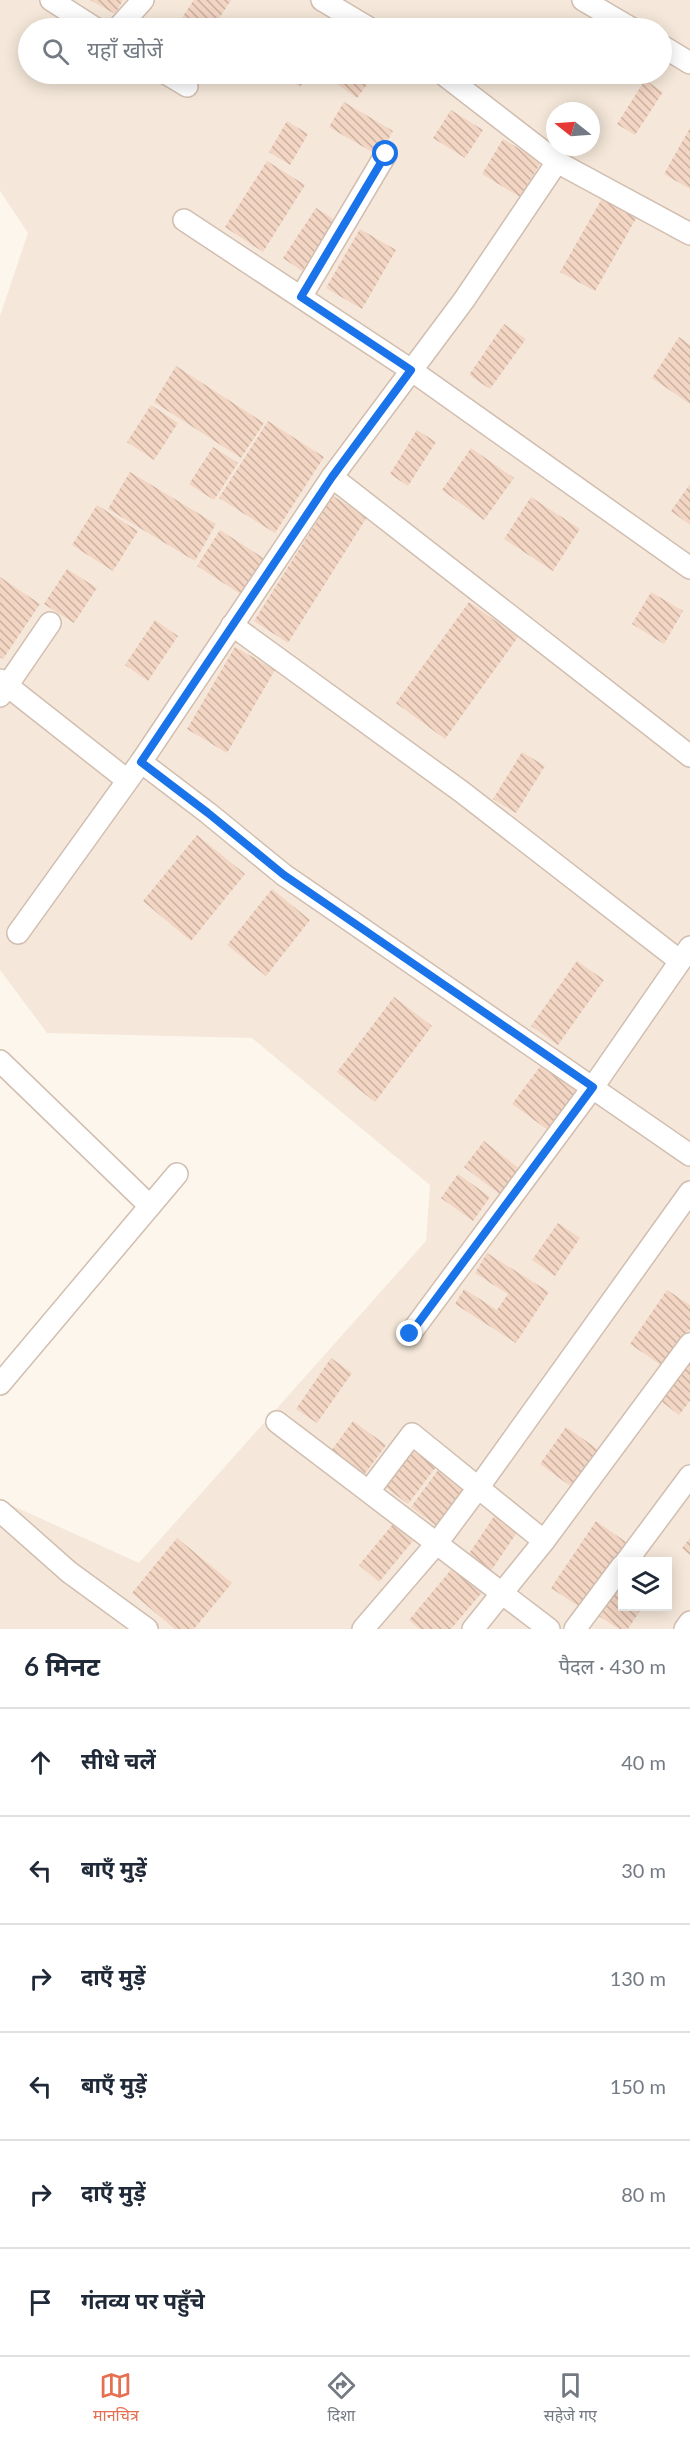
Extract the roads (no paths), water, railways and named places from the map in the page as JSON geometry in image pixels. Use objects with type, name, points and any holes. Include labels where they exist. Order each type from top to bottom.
[{"type":"street","points":[[51,0],[80,18]]},
{"type":"street","points":[[127,18],[143,0]]},
{"type":"street","points":[[322,0],[352,18]]},
{"type":"street","points":[[583,0],[614,18]]},
{"type":"street","points":[[672,52],[690,63]]},
{"type":"street","points":[[184,84],[187,86]]},
{"type":"street","points":[[456,84],[557,162],[690,234]]},
{"type":"street","points":[[301,297],[386,154]]},
{"type":"street","points":[[18,933],[141,762],[332,477],[464,300],[557,162]]},
{"type":"street","points":[[184,220],[411,370],[690,568]]},
{"type":"street","points":[[332,477],[690,756]]},
{"type":"street","points":[[50,623],[2,687],[127,780]]},
{"type":"street","points":[[232,625],[685,954],[593,1087],[410,1334]]},
{"type":"street","points":[[141,762],[284,875],[690,1155]]},
{"type":"street","points":[[0,1061],[150,1206]]},
{"type":"street","points":[[0,1383],[177,1174]]},
{"type":"street","points":[[363,1629],[437,1543],[690,1192]]},
{"type":"street","points":[[473,1629],[544,1541],[690,1344]]},
{"type":"street","points":[[277,1422],[549,1629]]},
{"type":"street","points":[[369,1491],[412,1434],[544,1541]]},
{"type":"street","points":[[630,1557],[690,1476]]},
{"type":"street","points":[[0,1511],[69,1572],[147,1629]]},
{"type":"street","points":[[574,1629],[618,1571]]},
{"type":"street","points":[[685,1629],[690,1622]]}]
